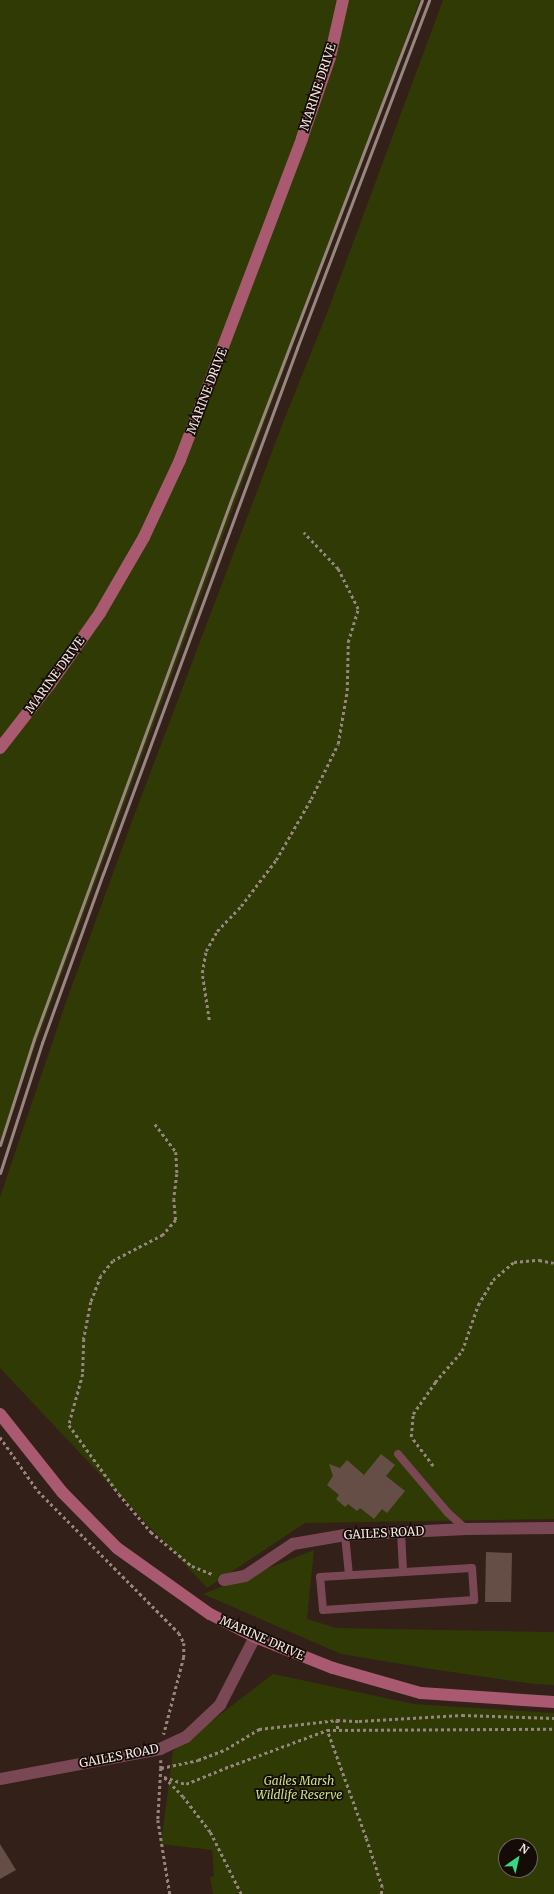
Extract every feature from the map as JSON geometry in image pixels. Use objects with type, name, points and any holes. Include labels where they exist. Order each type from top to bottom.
[{"type":"street","name":"MARINE DRIVE","points":[[0,748],[50,684],[100,613],[144,537],[180,460],[302,138],[330,57],[343,0]]},
{"type":"street","name":"MARINE DRIVE","points":[[0,1414],[62,1492],[116,1548],[210,1614],[255,1637],[333,1668],[421,1693],[554,1702]]},
{"type":"street","name":"GAILES ROAD","points":[[224,1580],[245,1576],[293,1544],[345,1535],[466,1529],[554,1528]]},
{"type":"street","name":"GAILES ROAD","points":[[0,1779],[160,1749],[186,1737],[220,1705],[255,1637]]},
{"type":"lane","points":[[398,1454],[448,1513],[466,1529]]},
{"type":"lane","points":[[401,1532],[403,1571]]},
{"type":"lane","points":[[345,1535],[349,1575]]},
{"type":"lane","points":[[472,1568],[474,1600],[323,1610],[320,1577],[403,1571],[472,1568]]},
{"type":"path","points":[[209,1020],[202,973],[206,950],[217,931],[241,906],[276,860],[311,799],[338,744],[347,691],[348,642],[358,608],[338,569],[304,533]]},
{"type":"path","points":[[155,1124],[176,1152],[177,1174],[174,1199],[176,1220],[163,1235],[113,1261],[100,1276],[90,1302],[84,1339],[83,1374],[69,1425],[119,1494],[151,1532],[192,1566],[224,1580]]},
{"type":"path","points":[[433,1466],[411,1437],[413,1414],[462,1351],[481,1298],[493,1280],[514,1262],[539,1260],[554,1263]]},
{"type":"path","points":[[337,1720],[338,1729]]},
{"type":"path","points":[[162,1777],[186,1784],[327,1730],[554,1729]]},
{"type":"path","points":[[327,1730],[366,1838],[382,1887],[381,1894]]},
{"type":"path","points":[[161,1768],[162,1777],[158,1820],[170,1894]]},
{"type":"path","points":[[162,1777],[182,1797],[210,1832],[241,1894]]},
{"type":"green space","points":[[0,0],[420,0],[0,1142]]},
{"type":"green space","points":[[443,0],[554,0],[554,1519],[305,1523],[207,1588],[0,1368],[0,1197],[66,1002],[132,821],[284,420],[327,313]]},
{"type":"green space","points":[[314,1550],[307,1619],[336,1628],[554,1632],[554,1685],[534,1684],[341,1654],[203,1594]]},
{"type":"green space","name":"Gailes Marsh Wildlife Reserve","points":[[273,1674],[414,1704],[554,1713],[554,1894],[213,1894],[210,1877],[214,1876],[212,1850],[161,1844],[173,1751]]},
{"type":"building","points":[[381,1454],[395,1465],[386,1476],[405,1491],[387,1513],[382,1509],[374,1519],[360,1508],[357,1511],[348,1504],[345,1507],[336,1499],[339,1495],[327,1485],[333,1476],[329,1464],[340,1468],[347,1460],[364,1475]]},
{"type":"building","points":[[486,1552],[512,1553],[511,1602],[485,1602]]},
{"type":"building","points":[[0,1844],[16,1870],[0,1879]]},
{"type":"railway","points":[[0,1145],[34,1039],[230,503],[422,0]]},
{"type":"railway","points":[[0,1173],[42,1043],[103,874],[297,348],[429,0]]}]
